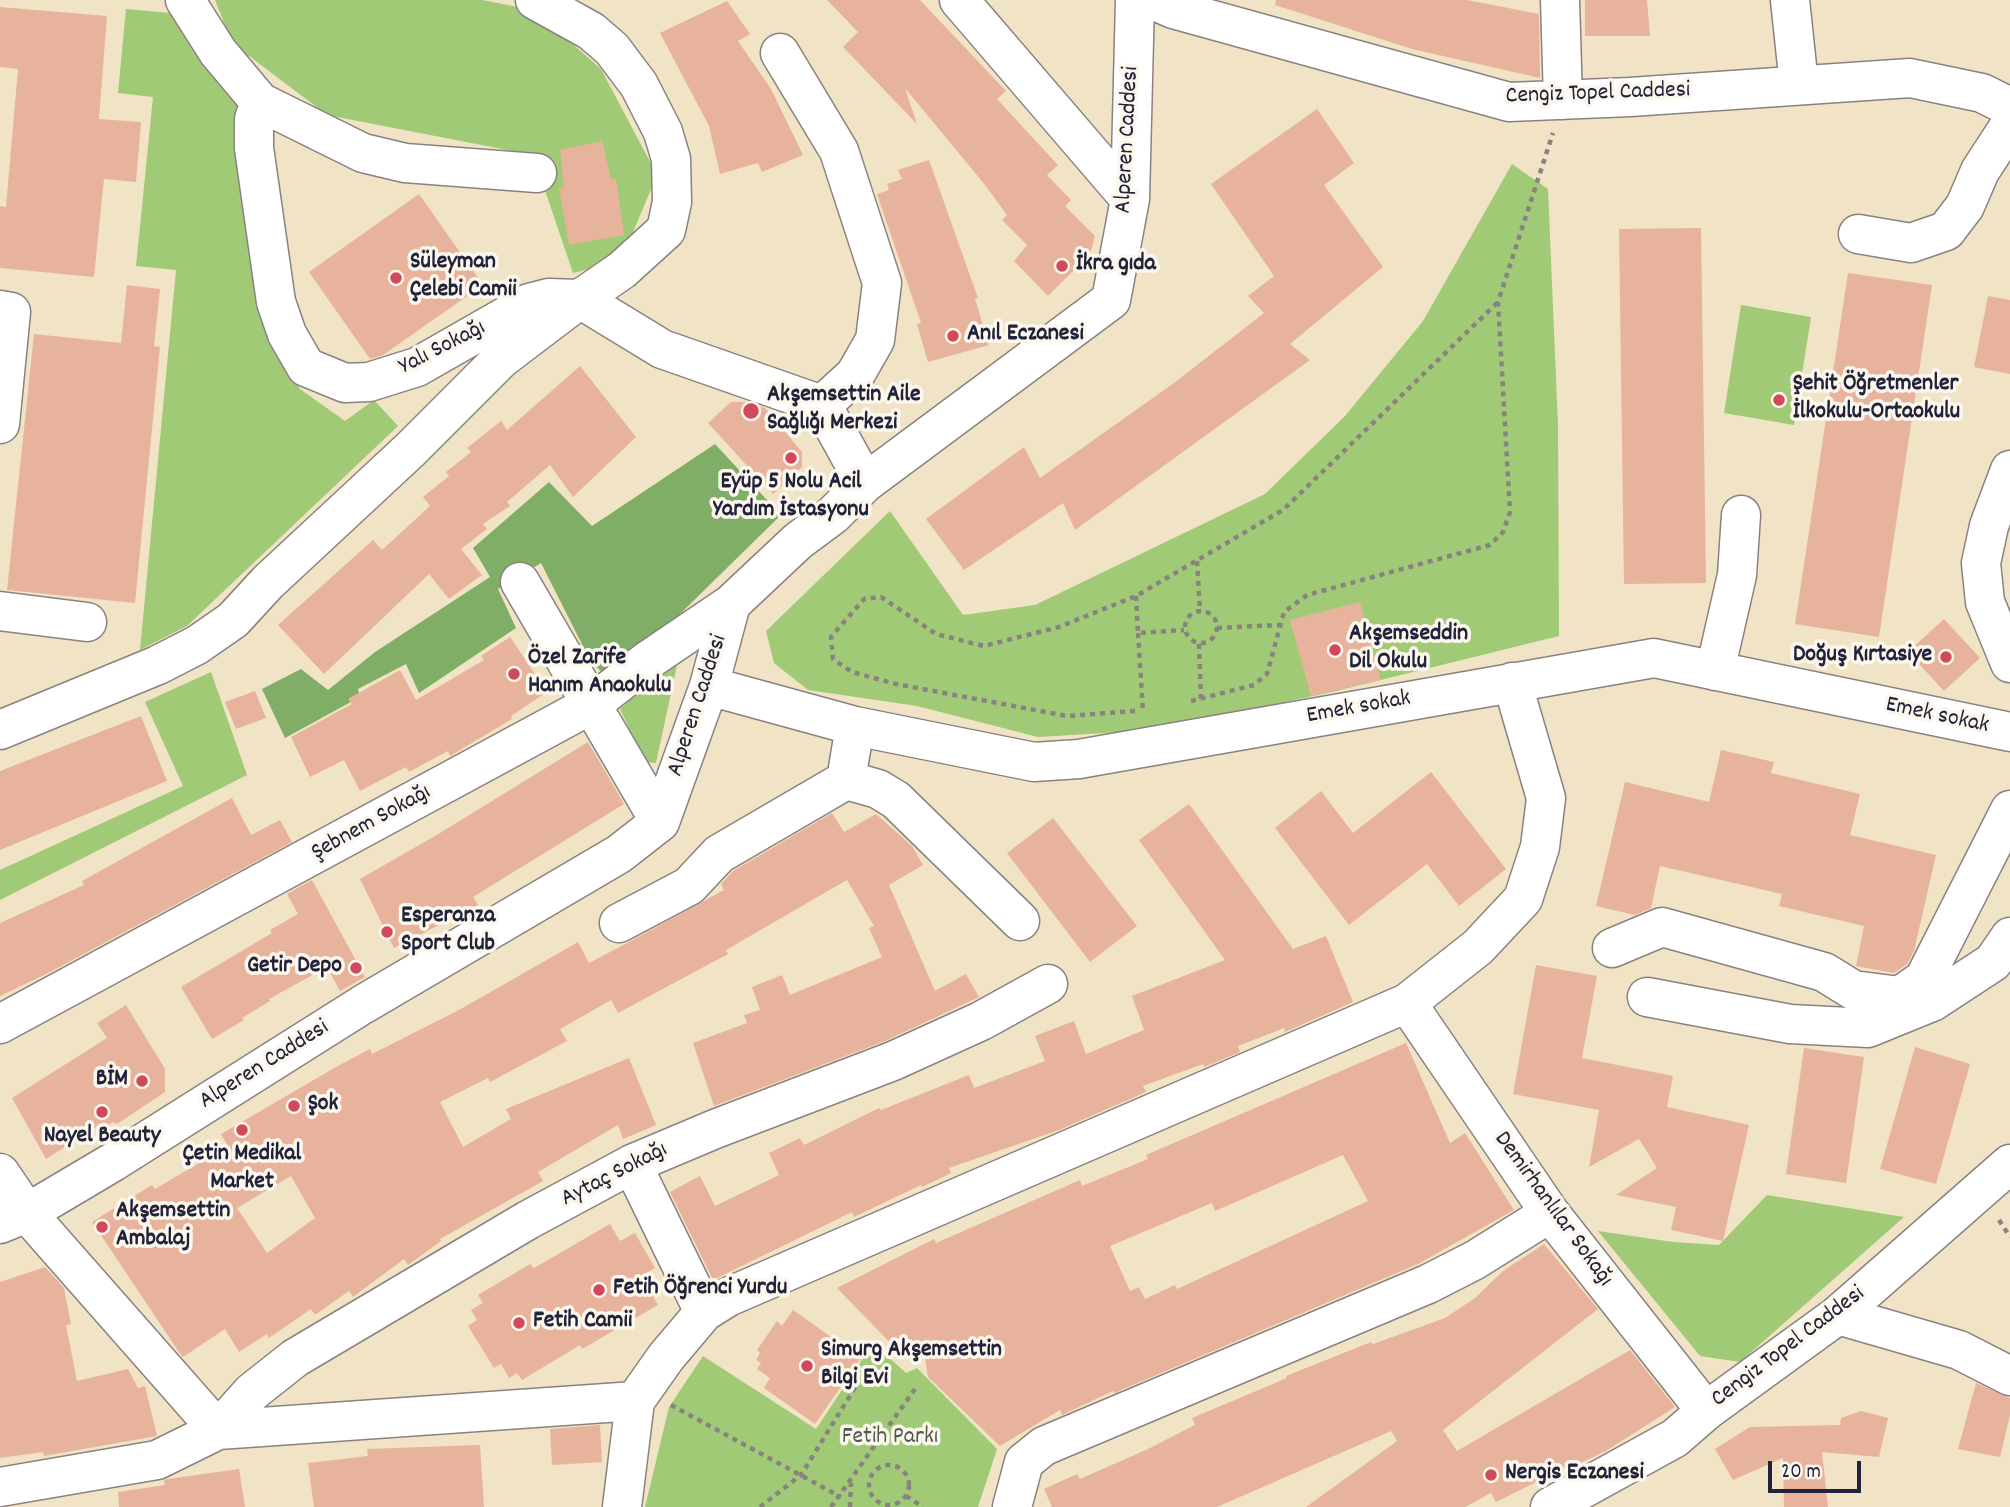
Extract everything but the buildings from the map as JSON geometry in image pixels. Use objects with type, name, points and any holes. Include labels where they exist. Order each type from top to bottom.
[{"type":"street","points":[[185,0],[218,52],[260,102],[381,159],[537,173]]},
{"type":"street","points":[[0,730],[158,665],[197,645],[233,620],[501,359],[622,270],[666,230],[672,202],[671,159],[663,132],[639,85],[612,49],[591,31],[535,0]]},
{"type":"street","points":[[959,0],[1130,199]]},
{"type":"street","name":"Alperen Caddesi","points":[[13,1218],[362,1005],[619,854],[660,822],[709,686],[731,604],[798,541],[833,515],[865,483],[1111,300],[1130,199],[1135,0]]},
{"type":"street","name":"Cengiz Topel Caddesi","points":[[1153,0],[1173,9],[1509,102],[1910,78],[1982,93],[2010,107]]},
{"type":"street","points":[[1560,0],[1563,100]]},
{"type":"street","points":[[1790,0],[1799,85]]},
{"type":"street","points":[[780,53],[839,151],[882,283],[875,340],[855,375],[822,405]]},
{"type":"street","name":"Yalı Sokağı","points":[[260,102],[254,119],[254,148],[276,302],[287,334],[306,367],[345,383],[369,382],[417,367],[529,303],[548,298],[580,299]]},
{"type":"street","points":[[1858,234],[1911,243],[1946,231],[1965,206],[1980,172],[2010,125]]},
{"type":"street","points":[[580,299],[662,349],[822,405],[865,483]]},
{"type":"street","points":[[0,310],[11,312],[0,424]]},
{"type":"street","points":[[2009,658],[1985,603],[1980,563],[1989,526],[2010,470]]},
{"type":"street","points":[[1715,671],[1734,594],[1741,515]]},
{"type":"street","points":[[520,582],[660,822]]},
{"type":"street","name":"Şebnem Sokağı","points":[[0,1024],[592,704],[647,661],[731,604]]},
{"type":"street","points":[[0,611],[87,622]]},
{"type":"street","name":"Emek sokak","points":[[709,686],[855,726],[1034,762],[1079,759],[1654,658],[2010,732]]},
{"type":"street","points":[[622,1507],[639,1396],[704,1312],[728,1297],[817,1257],[1408,1003],[1478,947],[1523,899],[1541,847],[1546,798],[1512,682]]},
{"type":"street","points":[[846,780],[855,726]]},
{"type":"street","points":[[620,923],[689,886],[719,854],[846,780],[878,789],[897,800],[1020,921]]},
{"type":"street","points":[[1612,948],[1662,927],[1824,972],[1853,990],[1900,996],[1924,979],[2010,810]]},
{"type":"street","points":[[1647,998],[1790,1024],[1868,1028],[1932,1002],[1993,962],[2010,937]]},
{"type":"street","name":"Aytaç Sokağı","points":[[218,1430],[252,1391],[295,1358],[528,1220],[632,1164],[893,1061],[981,1021],[1048,984]]},
{"type":"street","name":"Demirhanlılar Sokağı","points":[[1408,1003],[1550,1213],[1706,1411]]},
{"type":"street","points":[[632,1164],[704,1312]]},
{"type":"street","name":"Cengiz Topel Caddesi","points":[[1550,1507],[1644,1458],[1675,1438],[1706,1411],[1838,1315],[2010,1164]]},
{"type":"street","points":[[0,1173],[13,1218],[218,1430]]},
{"type":"street","points":[[1012,1507],[1024,1462],[1044,1446],[1429,1284],[1475,1260],[1550,1213]]},
{"type":"street","points":[[1838,1315],[1959,1350],[2010,1376]]},
{"type":"street","points":[[1975,1358],[2010,1342]]},
{"type":"street","points":[[0,1487],[157,1460],[218,1430],[639,1396]]},
{"type":"path","points":[[1187,702],[1254,685],[1267,674],[1284,612],[1307,595],[1490,545],[1503,533],[1510,512],[1499,302],[1563,100]]},
{"type":"path","points":[[1152,710],[1067,716],[896,684],[852,671],[833,659],[831,637],[864,599],[881,597],[936,634],[984,646],[1059,627],[1136,596],[1283,510],[1499,302]]},
{"type":"path","points":[[1197,561],[1200,611]]},
{"type":"path","points":[[1136,596],[1143,710]]},
{"type":"path","points":[[1200,611],[1214,618],[1217,628],[1213,638],[1199,644],[1189,639],[1184,629],[1186,619],[1200,611]]},
{"type":"path","points":[[1217,628],[1280,625]]},
{"type":"path","points":[[1138,633],[1184,629]]},
{"type":"path","points":[[1199,644],[1201,699]]},
{"type":"path","points":[[760,1507],[801,1475],[856,1386]]},
{"type":"path","points":[[831,1507],[841,1497],[915,1389]]},
{"type":"path","points":[[639,1396],[703,1420],[841,1497]]},
{"type":"path","points":[[881,1467],[899,1468],[907,1477],[906,1496],[896,1504],[882,1504],[869,1490],[871,1476],[881,1467]]},
{"type":"path","points":[[861,1468],[871,1476]]},
{"type":"path","points":[[850,1507],[851,1482]]},
{"type":"path","points":[[906,1496],[923,1507]]},
{"type":"green space","points":[[215,0],[482,0],[534,10],[601,69],[657,175],[621,261],[573,273],[533,155],[327,115],[232,43]]},
{"type":"green space","points":[[126,9],[170,13],[242,103],[263,323],[300,389],[345,421],[374,400],[398,426],[187,626],[140,650],[176,270],[136,266],[153,97],[118,93]]},
{"type":"green space","points":[[1512,164],[1548,189],[1558,425],[1559,636],[1336,691],[1157,730],[1038,737],[917,706],[808,690],[774,663],[766,631],[890,511],[963,615],[1035,605],[1265,494],[1345,416],[1423,321]]},
{"type":"green space","points":[[1741,305],[1811,317],[1794,425],[1724,413]]},
{"type":"green space","points":[[715,444],[781,515],[632,661],[604,674],[591,662],[541,563],[498,589],[516,628],[419,693],[406,664],[358,689],[360,697],[285,738],[262,689],[301,669],[328,690],[375,652],[490,577],[473,548],[549,482],[592,526]]},
{"type":"green space","points":[[679,656],[656,763],[645,762],[620,709]]},
{"type":"green space","points":[[211,672],[247,775],[0,900],[0,870],[183,786],[145,702]]},
{"type":"green space","points":[[1767,1195],[1904,1217],[1740,1362],[1700,1356],[1598,1231],[1673,1242],[1719,1245]]},
{"type":"green space","name":"Fetih Parkı","points":[[873,1343],[906,1373],[917,1368],[997,1449],[978,1507],[645,1507],[669,1407],[703,1356],[816,1429]]},
{"type":"place","name":"İkra gıda","points":[[1062,266]]},
{"type":"place","name":"Süleyman Çelebi Camii","points":[[396,278]]},
{"type":"place","name":"Anıl Eczanesi","points":[[953,336]]},
{"type":"place","name":"Şehit Öğretmenler İlkokulu-Ortaokulu","points":[[1779,400]]},
{"type":"place","name":"Akşemsettin Aile Sağlığı Merkezi","points":[[751,411]]},
{"type":"place","name":"Eyüp 5 Nolu Acil Yardım İstasyonu","points":[[791,458]]},
{"type":"place","name":"Akşemseddin Dil Okulu","points":[[1335,650]]},
{"type":"place","name":"Doğuş Kırtasiye","points":[[1946,657]]},
{"type":"place","name":"Özel Zarife Hanım Anaokulu","points":[[514,674]]},
{"type":"place","name":"Esperanza Sport Club","points":[[387,932]]},
{"type":"place","name":"Getir Depo","points":[[356,968]]},
{"type":"place","name":"BİM","points":[[142,1081]]},
{"type":"place","name":"Şok","points":[[294,1106]]},
{"type":"place","name":"Nayel Beauty","points":[[102,1112]]},
{"type":"place","name":"Çetin Medikal Market","points":[[242,1130]]},
{"type":"place","name":"Akşemsettin Ambalaj","points":[[102,1227]]},
{"type":"place","name":"Fetih Öğrenci Yurdu","points":[[599,1290]]},
{"type":"place","name":"Fetih Camii","points":[[519,1323]]},
{"type":"place","name":"Simurg Akşemsettin Bilgi Evi","points":[[807,1366]]},
{"type":"place","name":"Nergis Eczanesi","points":[[1491,1475]]}]
